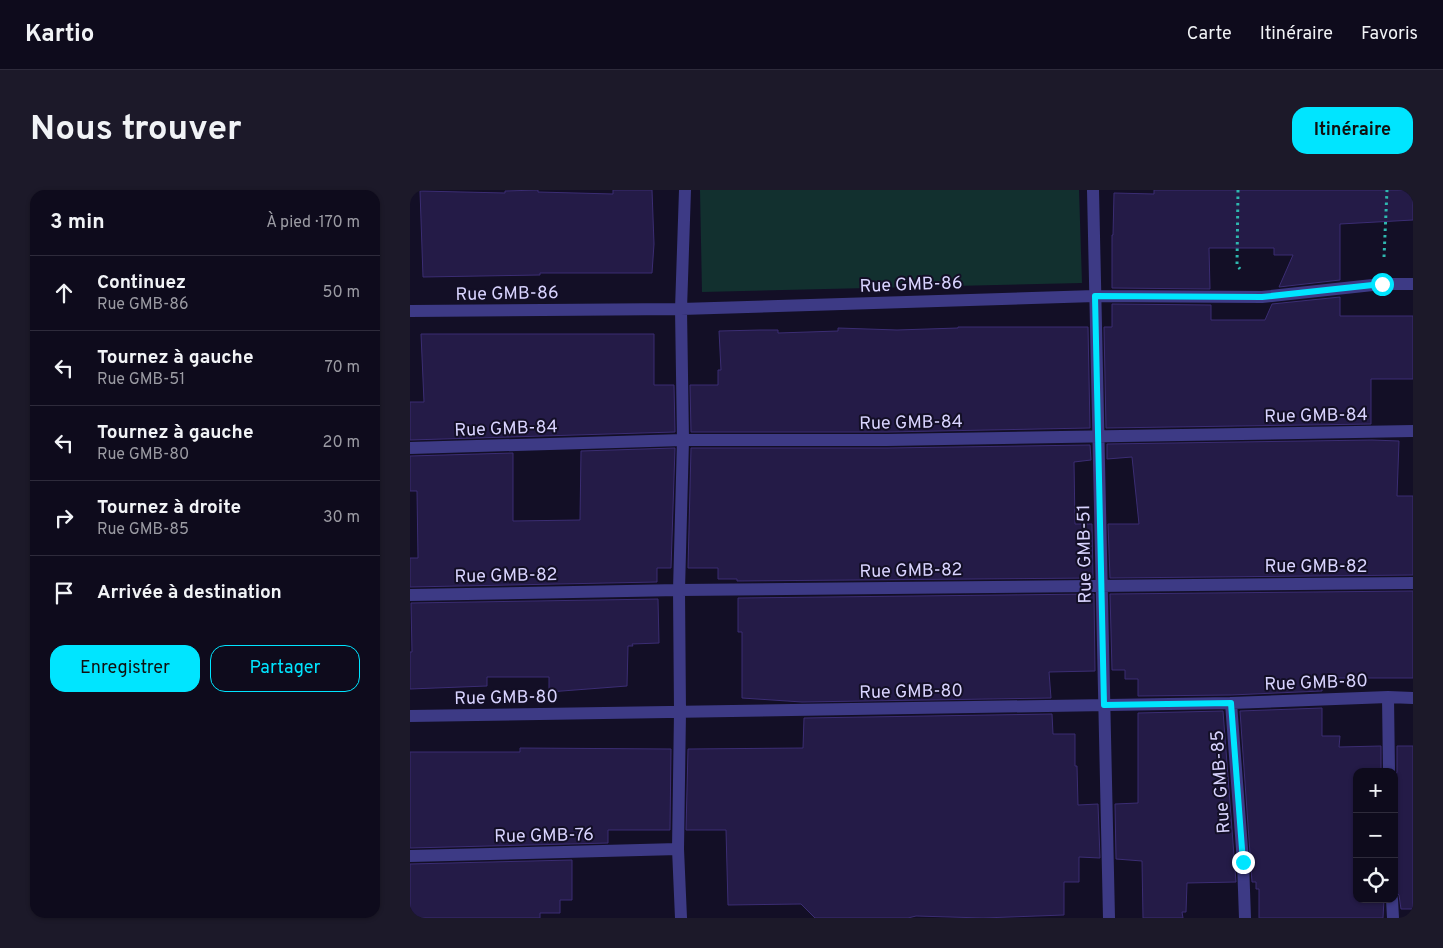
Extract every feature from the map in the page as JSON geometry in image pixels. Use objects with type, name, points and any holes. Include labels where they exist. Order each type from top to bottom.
[{"type":"street","points":[[680,918],[678,848],[679,590],[683,440],[681,309],[685,190]]},
{"type":"street","name":"Rue GMB-51","points":[[1093,190],[1109,918]]},
{"type":"street","name":"Rue GMB-86","points":[[410,311],[681,309],[1095,296],[1262,297],[1382,284],[1413,284]]},
{"type":"street","name":"Rue GMB-84","points":[[410,448],[683,440],[887,440],[1413,431]]},
{"type":"street","name":"Rue GMB-82","points":[[410,595],[679,590],[1413,583]]},
{"type":"street","points":[[1388,697],[1389,768]]},
{"type":"street","name":"Rue GMB-80","points":[[410,716],[1231,703],[1388,697],[1413,698]]},
{"type":"street","name":"Rue GMB-85","points":[[1231,703],[1243,862],[1245,918]]},
{"type":"street","name":"Rue GMB-76","points":[[410,856],[678,848]]},
{"type":"street","points":[[1392,903],[1393,918]]},
{"type":"path","points":[[1238,190],[1237,265],[1262,297]]},
{"type":"path","points":[[1382,284],[1387,190]]},
{"type":"green space","points":[[700,190],[1079,190],[1082,283],[702,292]]},
{"type":"building","points":[[538,190],[538,192],[613,194],[613,190],[652,190],[654,244],[652,273],[540,273],[540,275],[423,277],[420,191],[505,193],[505,191]]},
{"type":"building","points":[[1154,190],[1413,190],[1413,220],[1340,224],[1340,280],[1279,287],[1293,255],[1274,255],[1274,248],[1209,248],[1210,289],[1112,288],[1114,193],[1154,194]]},
{"type":"building","points":[[1340,297],[1340,316],[1413,316],[1413,379],[1371,379],[1371,424],[1106,428],[1104,327],[1112,327],[1112,304],[1211,305],[1211,320],[1265,320],[1272,304]]},
{"type":"building","points":[[958,327],[1088,327],[1090,428],[887,432],[691,432],[690,385],[718,385],[718,370],[721,370],[719,331],[778,330],[778,333],[838,331],[838,328],[897,330]]},
{"type":"building","points":[[421,334],[654,334],[654,385],[674,385],[675,432],[410,440],[410,402],[424,402]]},
{"type":"building","points":[[1399,441],[1397,496],[1413,496],[1413,575],[1110,578],[1108,524],[1139,524],[1132,457],[1107,459],[1107,444]]},
{"type":"building","points":[[1090,445],[1091,460],[1074,462],[1075,524],[1092,524],[1093,578],[737,581],[737,579],[718,579],[718,568],[688,568],[691,448]]},
{"type":"building","points":[[675,448],[671,568],[657,568],[657,582],[410,587],[410,558],[418,558],[417,491],[410,491],[410,456],[513,453],[513,521],[580,520],[581,451]]},
{"type":"building","points":[[1413,591],[1413,678],[1323,678],[1322,691],[1231,695],[1138,696],[1138,679],[1125,679],[1125,670],[1112,670],[1110,594]]},
{"type":"building","points":[[1094,594],[1095,671],[1049,672],[1051,698],[802,702],[742,698],[742,632],[738,632],[738,598]]},
{"type":"building","points":[[658,599],[659,643],[632,644],[633,646],[628,646],[627,686],[549,692],[549,677],[487,677],[487,686],[410,689],[410,652],[412,652],[411,603]]},
{"type":"building","points":[[1322,708],[1322,736],[1340,736],[1339,747],[1381,746],[1381,768],[1353,768],[1353,903],[1384,903],[1383,918],[1259,918],[1259,889],[1256,889],[1256,882],[1252,882],[1240,711]]},
{"type":"building","points":[[1223,711],[1236,882],[1187,883],[1186,912],[1182,912],[1183,918],[1143,918],[1142,861],[1116,859],[1115,804],[1138,803],[1138,713]]},
{"type":"building","points":[[1052,714],[1053,734],[1075,734],[1078,805],[1098,804],[1100,858],[1079,857],[1079,882],[1064,882],[1064,915],[983,918],[916,916],[908,918],[815,918],[801,904],[728,905],[726,830],[686,830],[688,749],[803,748],[804,718]]},
{"type":"building","points":[[1397,746],[1413,746],[1413,909],[1401,909],[1398,894]]},
{"type":"building","points":[[520,748],[671,749],[670,830],[608,830],[608,843],[410,848],[410,752],[520,752]]},
{"type":"building","points":[[572,860],[572,900],[560,900],[560,913],[540,913],[540,918],[410,918],[410,864]]},
{"type":"route","points":[[1243,862],[1231,703],[1104,705],[1095,296],[1262,297],[1382,284]]}]
